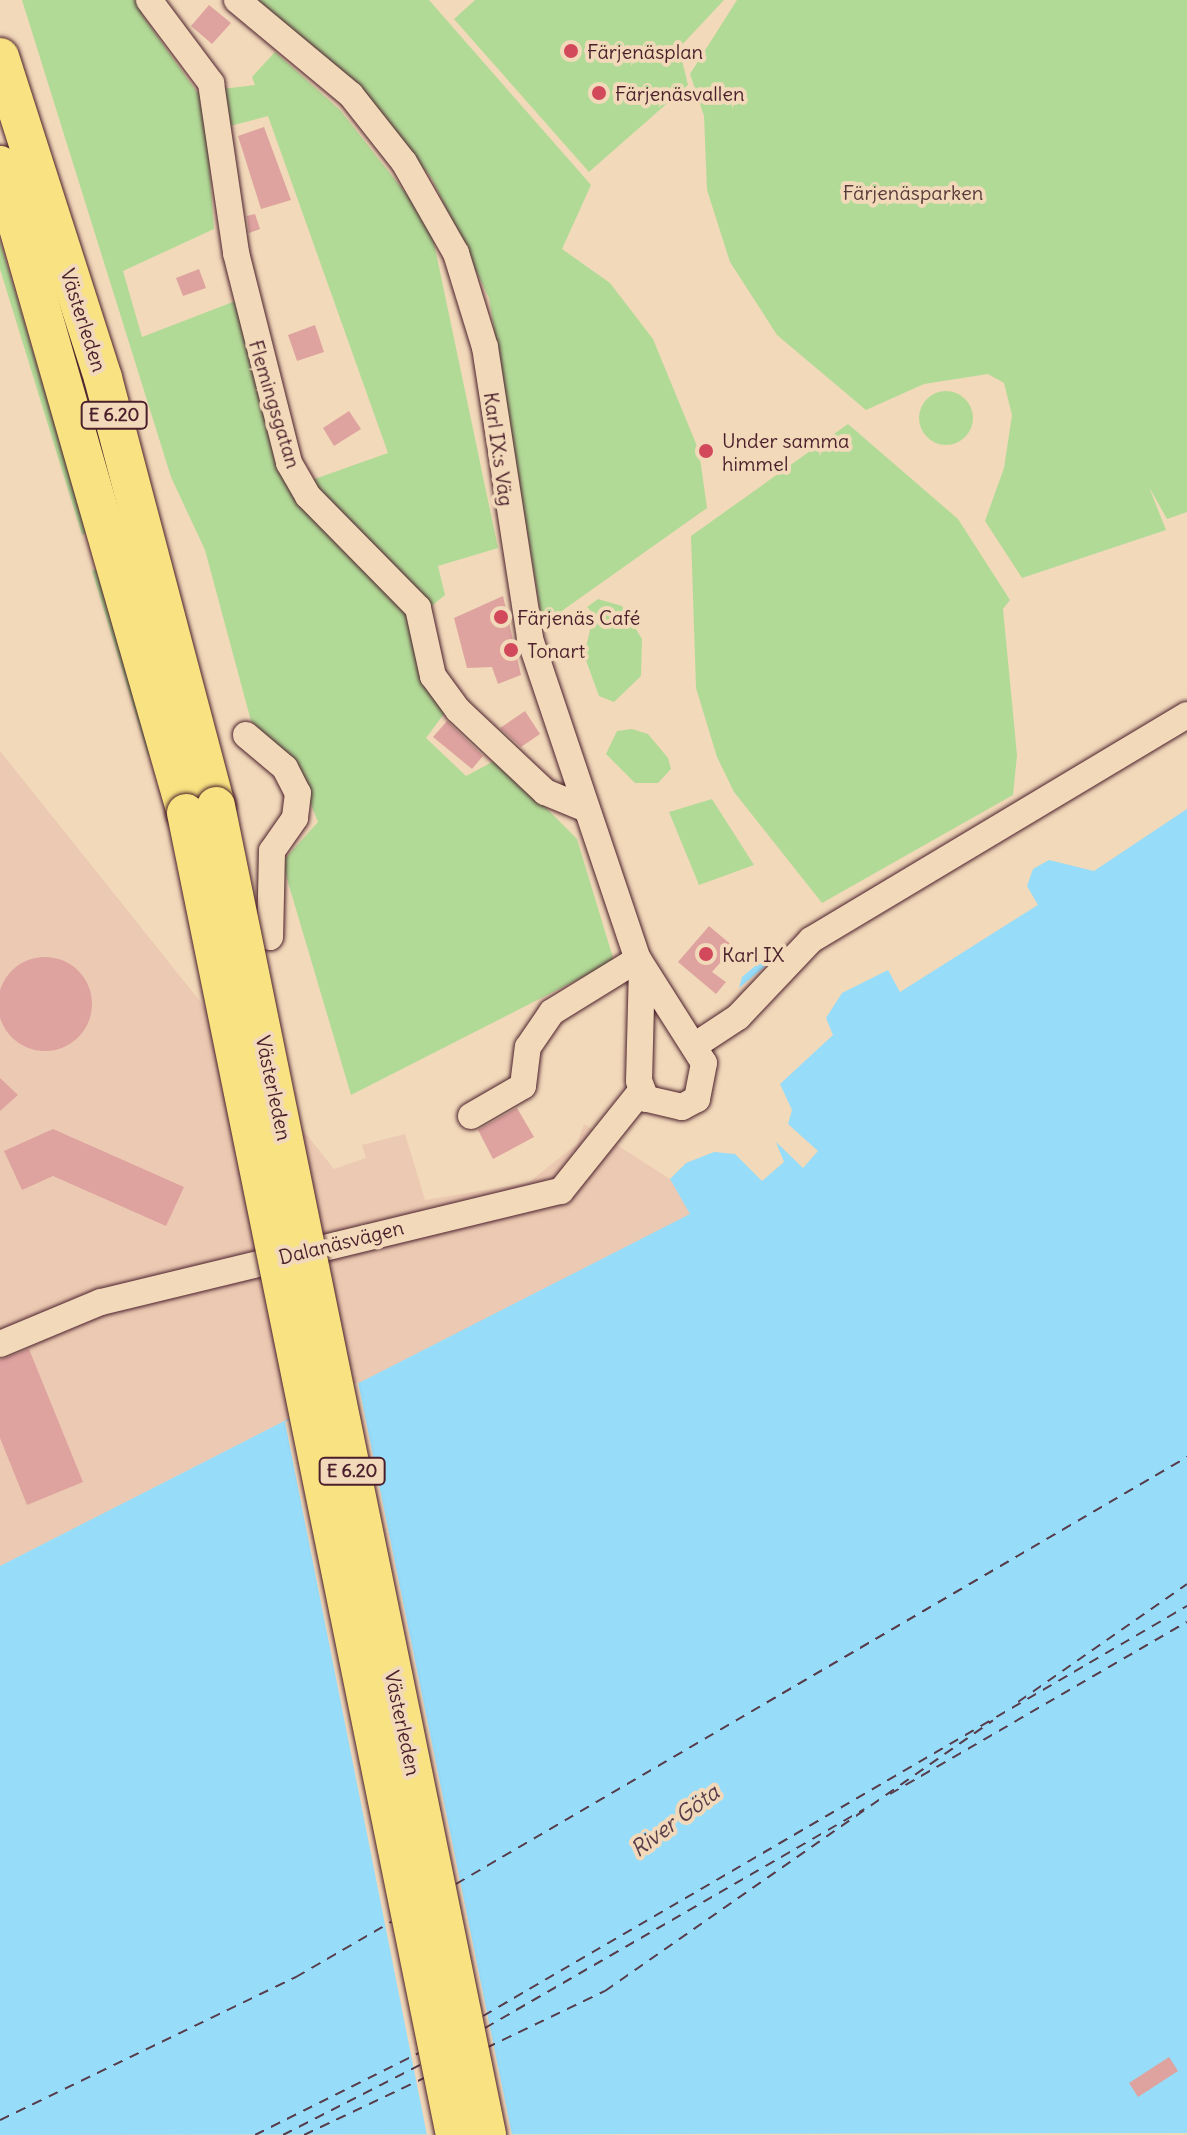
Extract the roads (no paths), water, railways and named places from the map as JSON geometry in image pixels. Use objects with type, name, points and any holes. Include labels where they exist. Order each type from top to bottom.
[{"type":"highway","name":"Västerleden","points":[[0,57],[108,394],[487,2135]]},
{"type":"highway","name":"Västerleden","points":[[0,165],[201,810],[455,2135]]},
{"type":"street","name":"Flemingsgatan","points":[[149,0],[211,83],[239,266],[289,463],[308,496],[418,608],[428,663],[450,701],[545,792],[584,808]]},
{"type":"street","name":"Karl IX:s Väg","points":[[237,0],[351,95],[404,162],[456,253],[485,347],[517,588],[584,808],[640,963],[704,1063],[697,1099],[663,1106],[642,1090],[640,963]]},
{"type":"street","points":[[694,1046],[738,1017],[811,940],[1187,715]]},
{"type":"street","points":[[246,735],[279,760],[298,793],[295,818],[272,851],[270,937]]},
{"type":"street","points":[[471,1116],[523,1086],[528,1047],[563,1002],[640,963]]},
{"type":"street","name":"Dalanäsvägen","points":[[0,1344],[101,1302],[561,1191],[642,1090]]},
{"type":"water","name":"River Göta","points":[[1187,809],[1187,2133],[0,2135],[0,1566],[690,1214],[670,1179],[686,1163],[714,1152],[735,1154],[762,1181],[784,1162],[776,1142],[803,1168],[818,1151],[788,1124],[792,1110],[780,1084],[833,1035],[826,1018],[842,993],[888,970],[900,992],[1038,905],[1027,886],[1033,869],[1049,860],[1094,871]]},
{"type":"water","points":[[768,955],[768,964],[739,988],[742,977]]},
{"type":"place","name":"Färjenäsplan","points":[[571,51]]},
{"type":"place","name":"Färjenäsvallen","points":[[599,93]]},
{"type":"place","name":"Under samma himmel","points":[[706,451]]},
{"type":"place","name":"Färjenäs Café","points":[[501,617]]},
{"type":"place","name":"Tonart","points":[[511,650]]},
{"type":"place","name":"Karl IX","points":[[706,954]]},
{"type":"park label","name":"Färjenäsparken","points":[[913,192]]}]
